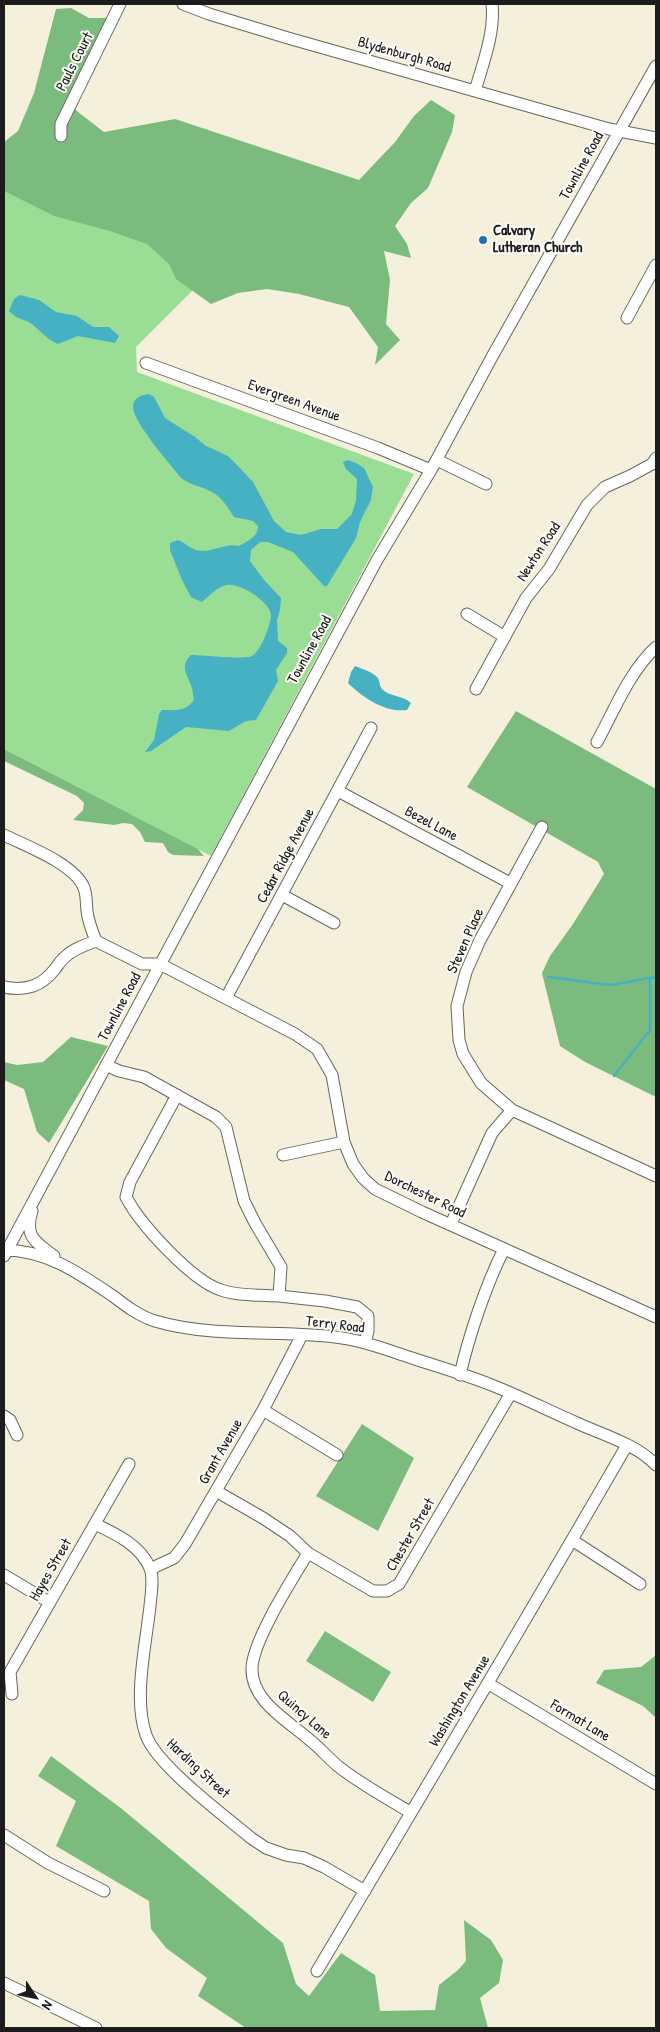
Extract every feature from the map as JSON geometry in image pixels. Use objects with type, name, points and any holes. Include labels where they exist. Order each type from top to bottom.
[{"type":"street","name":"Pauls Court","points":[[61,136],[61,124],[120,4]]},
{"type":"street","name":"Blydenburgh Road","points":[[182,4],[212,9],[288,38],[619,132],[656,138]]},
{"type":"street","points":[[475,91],[490,36],[493,14],[492,4]]},
{"type":"street","name":"Townline Road","points":[[5,1252],[362,586],[434,465],[493,355],[656,66]]},
{"type":"street","points":[[627,318],[656,265]]},
{"type":"street","name":"Evergreen Avenue","points":[[146,363],[378,448],[434,465],[486,484]]},
{"type":"street","name":"Newton Road","points":[[476,689],[526,598],[549,569],[587,505],[605,486],[630,476],[652,464],[656,458]]},
{"type":"street","points":[[467,614],[505,637]]},
{"type":"street","points":[[597,742],[636,671],[647,656],[656,648]]},
{"type":"street","name":"Cedar Ridge Avenue","points":[[226,998],[371,728]]},
{"type":"street","name":"Bezel Lane","points":[[338,792],[510,883]]},
{"type":"street","name":"Steven Place","points":[[542,827],[510,883],[466,972],[457,1006],[459,1040],[470,1067],[481,1083],[512,1110],[656,1176]]},
{"type":"street","points":[[4,835],[73,873],[82,885],[87,898],[87,912],[96,941],[76,948],[64,957],[43,982],[30,988],[16,989],[4,987]]},
{"type":"street","points":[[282,896],[334,923]]},
{"type":"street","name":"Dorchester Road","points":[[96,941],[142,964],[160,964],[295,1034],[317,1049],[332,1075],[344,1142],[363,1178],[375,1188],[414,1208],[656,1317]]},
{"type":"street","points":[[106,1065],[119,1071],[144,1077],[216,1116],[226,1127],[244,1201],[281,1267],[279,1296]]},
{"type":"street","points":[[177,1095],[130,1182],[126,1197],[134,1212],[170,1252],[205,1282],[222,1291],[325,1301],[357,1307],[368,1316],[368,1331],[365,1343]]},
{"type":"street","points":[[451,1224],[492,1133],[512,1110]]},
{"type":"street","points":[[282,1155],[344,1142]]},
{"type":"street","points":[[46,1177],[29,1220],[29,1230],[37,1244],[74,1270]]},
{"type":"street","points":[[460,1374],[481,1306],[496,1264],[504,1249]]},
{"type":"street","name":"Terry Road","points":[[5,1252],[34,1253],[52,1258],[74,1270],[131,1309],[152,1320],[174,1326],[337,1337],[365,1343],[460,1374],[511,1393],[626,1445],[647,1455],[656,1465]]},
{"type":"street","name":"Grant Avenue","points":[[150,1569],[174,1558],[185,1544],[263,1410],[302,1335]]},
{"type":"street","name":"Chester Street","points":[[216,1491],[263,1518],[290,1536],[308,1553],[372,1591],[387,1591],[400,1584],[511,1393]]},
{"type":"street","points":[[263,1410],[337,1455]]},
{"type":"street","points":[[4,1416],[10,1420],[17,1436]]},
{"type":"street","name":"Washington Avenue","points":[[317,1971],[410,1812],[489,1684],[626,1445]]},
{"type":"street","name":"Hayes Street","points":[[12,1694],[10,1672],[129,1464]]},
{"type":"street","points":[[95,1524],[124,1537],[139,1552],[150,1569]]},
{"type":"street","points":[[572,1540],[640,1584]]},
{"type":"street","name":"Quincy Lane","points":[[308,1553],[261,1636],[254,1654],[252,1669],[254,1684],[264,1700],[338,1766],[369,1788],[410,1812]]},
{"type":"street","name":"Harding Street","points":[[150,1569],[152,1587],[140,1691],[140,1715],[146,1736],[159,1757],[251,1838],[266,1848],[286,1855],[304,1858],[365,1890]]},
{"type":"street","points":[[4,1575],[49,1602]]},
{"type":"street","name":"Format Lane","points":[[489,1684],[656,1784]]},
{"type":"street","points":[[4,1835],[48,1863],[104,1891]]},
{"type":"street","points":[[4,1983],[96,2028]]},
{"type":"green space","points":[[71,8],[89,18],[111,18],[68,101],[78,112],[104,132],[175,119],[359,180],[395,142],[414,116],[431,100],[455,115],[452,132],[428,188],[411,203],[395,226],[407,244],[411,258],[384,251],[390,280],[386,324],[400,340],[375,365],[378,347],[349,307],[299,294],[267,289],[238,293],[211,304],[176,279],[169,264],[147,244],[110,231],[54,216],[4,191],[4,142],[18,131],[34,93],[56,9]]},
{"type":"green space","points":[[4,179],[195,259],[192,291],[136,347],[137,372],[414,474],[211,856],[4,749]]},
{"type":"green space","points":[[516,711],[656,789],[656,1097],[585,1062],[560,1046],[542,973],[550,956],[573,924],[604,874],[598,862],[467,787]]},
{"type":"green space","points":[[4,749],[198,849],[204,856],[173,855],[168,852],[163,843],[145,842],[140,832],[132,824],[114,825],[73,820],[83,810],[84,803],[77,796],[4,761]]},
{"type":"green space","points":[[71,1037],[108,1046],[49,1143],[37,1132],[24,1089],[4,1080],[4,1062],[17,1065],[43,1062]]},
{"type":"green space","points":[[362,1424],[414,1458],[378,1531],[316,1496]]},
{"type":"green space","points":[[325,1631],[391,1672],[373,1702],[306,1661]]},
{"type":"green space","points":[[656,1655],[656,1718],[643,1706],[596,1683],[604,1670],[641,1667]]},
{"type":"green space","points":[[51,1756],[122,1809],[283,1943],[296,1984],[309,1996],[341,1953],[375,1975],[380,2011],[435,2010],[439,1985],[466,1961],[464,1920],[491,1940],[503,1960],[499,1983],[480,1998],[488,2028],[246,2028],[198,1996],[207,1978],[166,1948],[151,1929],[149,1901],[56,1846],[76,1801],[38,1776]]},
{"type":"water","points":[[20,295],[39,300],[56,312],[77,316],[93,327],[109,327],[119,336],[115,343],[78,336],[58,344],[27,321],[9,311],[14,299]]},
{"type":"water","points":[[149,394],[154,397],[165,418],[206,446],[228,456],[238,466],[253,482],[274,521],[286,532],[301,535],[321,529],[337,529],[352,514],[356,500],[357,479],[346,469],[343,462],[348,460],[364,468],[373,487],[371,500],[360,522],[356,538],[327,586],[324,586],[293,552],[268,542],[260,542],[251,550],[250,561],[281,598],[277,620],[278,641],[287,648],[287,653],[276,670],[278,681],[256,720],[246,721],[229,731],[186,727],[151,751],[145,752],[154,740],[159,714],[162,710],[184,708],[194,700],[185,667],[187,659],[191,655],[252,656],[262,644],[271,616],[266,605],[254,594],[233,585],[220,587],[202,602],[191,597],[170,550],[170,543],[178,540],[194,549],[202,551],[234,545],[239,546],[254,536],[258,526],[253,521],[234,517],[218,496],[181,478],[153,443],[135,414],[133,404],[136,399]]},
{"type":"water","points":[[355,666],[375,675],[385,692],[408,700],[411,703],[407,710],[390,709],[374,703],[348,683]]},
{"type":"waterway","points":[[548,977],[611,985],[656,977]]},
{"type":"waterway","points":[[614,1076],[650,1030],[650,977]]},
{"type":"place","name":"Calvary Lutheran Church","points":[[483,240]]}]
